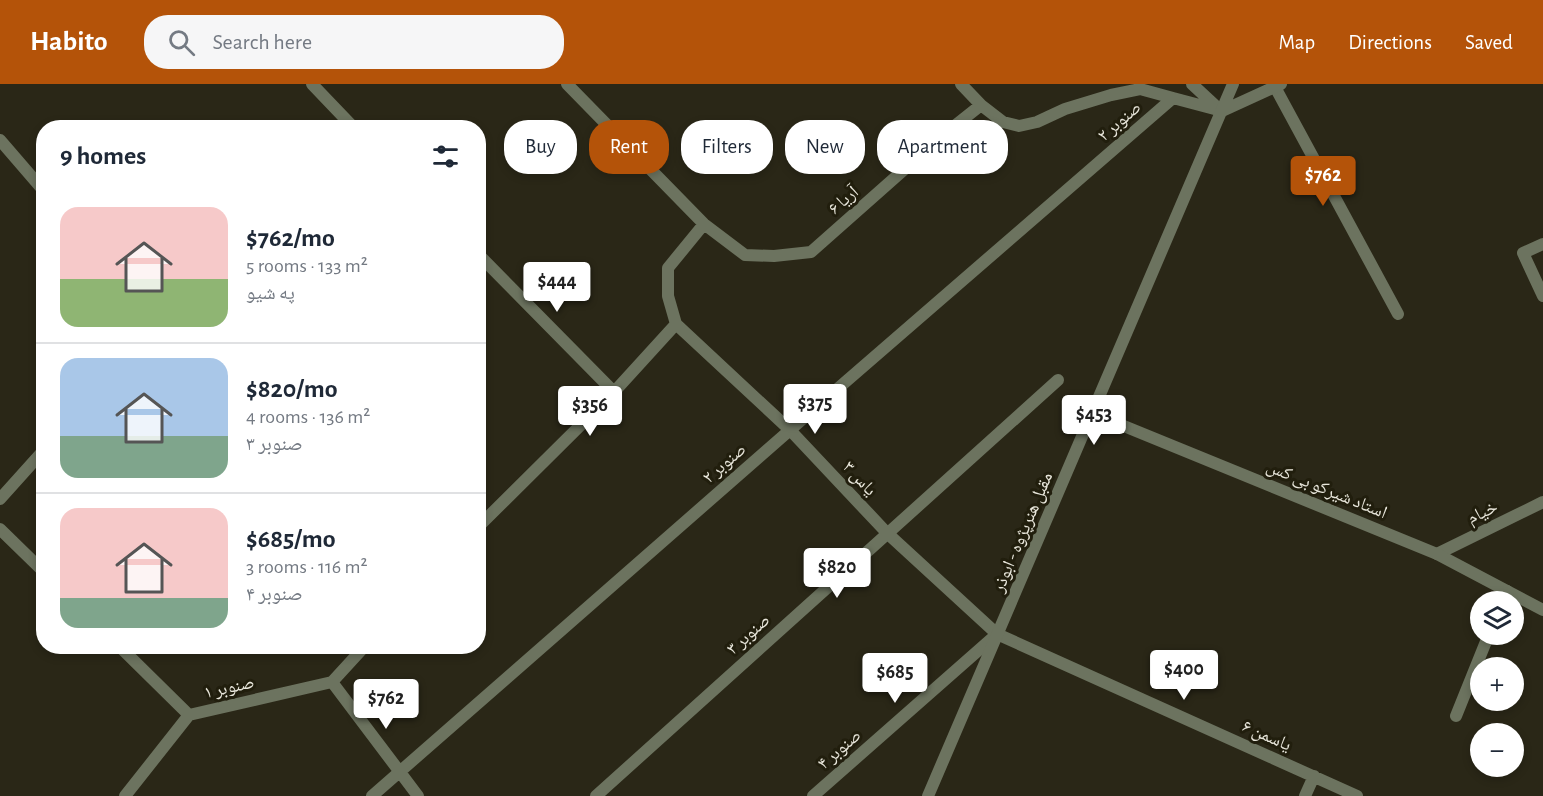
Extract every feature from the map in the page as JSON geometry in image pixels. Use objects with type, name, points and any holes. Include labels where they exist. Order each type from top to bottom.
[{"type":"street","points":[[312,84],[346,120]]},
{"type":"street","name":"آریا ۶","points":[[567,84],[705,224],[745,255],[774,256],[811,252],[942,136],[981,105]]},
{"type":"street","points":[[961,84],[981,105],[1003,122],[1019,126],[1037,122],[1065,109],[1140,89],[1222,111],[1278,85],[1398,314]]},
{"type":"street","points":[[1192,84],[1222,111]]},
{"type":"street","name":"مقبل هنرپژوه - ابوذر","points":[[928,796],[1233,84]]},
{"type":"street","name":"صنوبر ۲","points":[[372,796],[1173,98]]},
{"type":"street","points":[[0,140],[36,182]]},
{"type":"street","points":[[486,519],[614,392],[676,324],[668,296],[668,268],[705,224]]},
{"type":"street","points":[[1543,244],[1522,253],[1543,296]]},
{"type":"street","points":[[486,262],[614,392]]},
{"type":"street","name":"یاس ۳","points":[[676,324],[790,430],[887,533],[997,634]]},
{"type":"street","name":"صنوبر ۳","points":[[596,796],[1058,380]]},
{"type":"street","name":"استاد شیرکو بی کس","points":[[1092,413],[1437,554],[1497,591]]},
{"type":"street","points":[[0,499],[36,459]]},
{"type":"street","name":"خیام","points":[[1437,554],[1543,502]]},
{"type":"street","points":[[0,529],[36,564]]},
{"type":"street","name":"استاد شیرکو بی کس","points":[[1524,603],[1543,610]]},
{"type":"street","name":"یاسمن ۶","points":[[997,634],[1357,796]]},
{"type":"street","name":"صنوبر ۴","points":[[813,796],[997,634]]},
{"type":"street","points":[[1456,716],[1485,645]]},
{"type":"street","points":[[127,654],[189,715]]},
{"type":"street","points":[[357,654],[332,682],[418,796]]},
{"type":"street","name":"صنوبر ۱","points":[[125,796],[189,715],[332,682]]},
{"type":"street","points":[[1305,796],[1314,776]]}]
